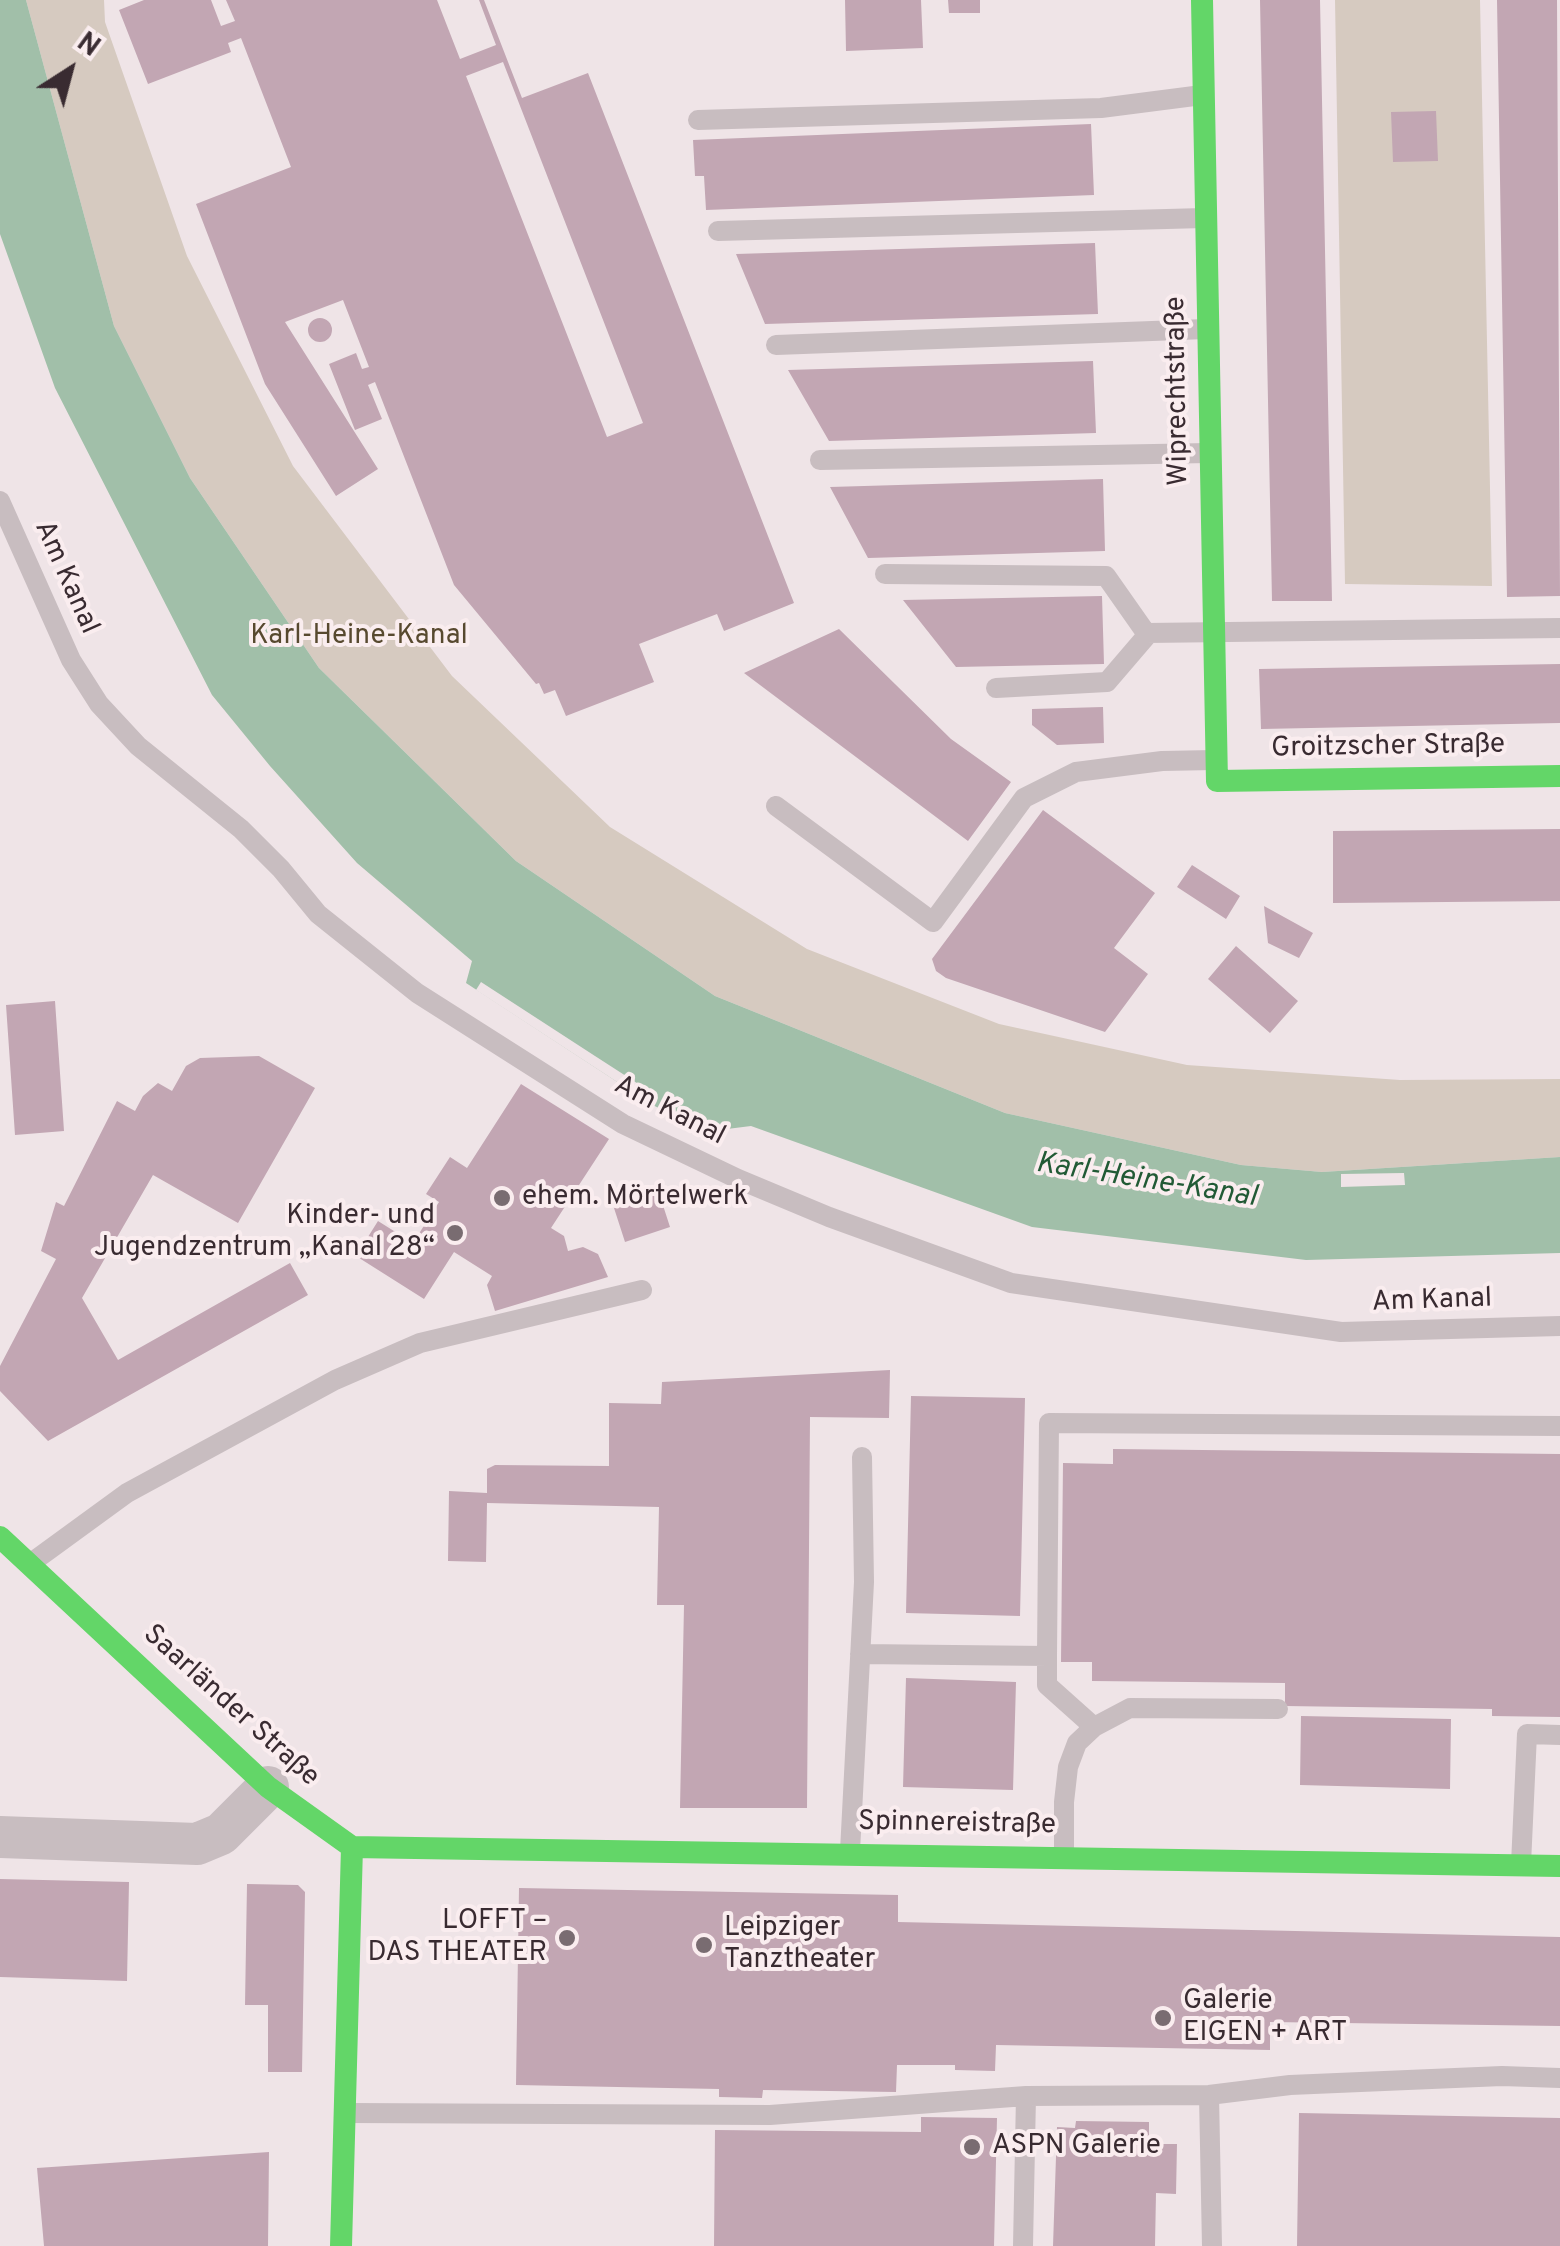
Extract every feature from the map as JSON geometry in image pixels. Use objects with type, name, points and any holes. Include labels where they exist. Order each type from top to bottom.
[{"type":"street","name":"Wiprechtstraße","points":[[1202,0],[1216,770]]},
{"type":"street","name":"Groitzscher Straße","points":[[1216,770],[1560,776]]},
{"type":"street","name":"Saarländer Straße","points":[[0,1537],[268,1787],[352,1846]]},
{"type":"street","points":[[0,1838],[196,1844],[221,1834],[268,1787]]},
{"type":"street","points":[[341,2246],[352,1846]]},
{"type":"street","name":"Spinnereistraße","points":[[352,1846],[1560,1866]]},
{"type":"lane","points":[[698,120],[1101,108],[1204,95]]},
{"type":"lane","points":[[718,231],[1206,218]]},
{"type":"lane","points":[[776,345],[1208,329]]},
{"type":"lane","points":[[820,460],[1211,453]]},
{"type":"lane","name":"Am Kanal","points":[[0,500],[71,660],[99,704],[138,746],[241,828],[318,914],[417,993],[623,1124],[829,1217],[1011,1283],[1341,1332],[1560,1326]]},
{"type":"lane","points":[[886,574],[1106,576],[1146,633],[1560,628]]},
{"type":"lane","points":[[996,688],[1107,682],[1149,633]]},
{"type":"lane","points":[[776,806],[933,922],[1024,798],[1076,772],[1162,761],[1216,770]]},
{"type":"lane","points":[[29,1564],[127,1494],[335,1380],[420,1343],[642,1290]]},
{"type":"lane","points":[[1094,1727],[1047,1685],[1049,1422],[1560,1426]]},
{"type":"lane","points":[[850,1853],[864,1582],[862,1457]]},
{"type":"lane","points":[[860,1654],[1047,1656]]},
{"type":"lane","points":[[1064,1858],[1068,1767],[1077,1743],[1094,1727],[1130,1708],[1278,1709]]},
{"type":"lane","points":[[1521,1866],[1527,1734],[1560,1735]]},
{"type":"lane","points":[[342,2114],[770,2115],[1026,2096],[1209,2096],[1290,2085],[1502,2076],[1560,2078]]},
{"type":"lane","points":[[1022,2246],[1026,2096]]},
{"type":"lane","points":[[1209,2096],[1212,2246]]},
{"type":"green space","name":"Karl-Heine-Kanal","points":[[26,0],[104,0],[105,22],[187,256],[293,466],[452,676],[610,827],[807,949],[999,1024],[1187,1065],[1400,1080],[1560,1079],[1560,1157],[1322,1172],[1241,1165],[1005,1113],[715,996],[516,861],[319,668],[190,478],[114,326]]},
{"type":"green space","points":[[1335,0],[1480,0],[1492,586],[1345,584]]},
{"type":"water","points":[[0,0],[26,0],[114,326],[190,478],[319,668],[516,861],[715,996],[1005,1113],[1241,1165],[1322,1172],[1560,1157],[1560,1253],[1306,1260],[1032,1227],[751,1126],[703,1132],[651,1104],[466,983],[472,961],[357,863],[212,695],[55,388],[0,234]]},
{"type":"pier","points":[[481,982],[657,1096],[651,1104],[476,990]]},
{"type":"pier","points":[[1404,1173],[1405,1185],[1341,1187],[1341,1174]]},
{"type":"building","points":[[144,0],[211,0],[221,26],[235,21],[226,0],[437,0],[460,59],[496,45],[479,0],[484,0],[522,98],[588,73],[794,603],[724,631],[717,614],[639,644],[654,682],[566,716],[555,690],[544,694],[539,683],[454,585],[375,382],[368,385],[382,419],[355,430],[329,364],[356,353],[362,369],[369,367],[343,300],[285,322],[378,469],[336,496],[265,384],[196,204],[291,167],[241,38],[228,43],[231,52],[148,84],[119,10]],"holes":[[[503,62],[643,423],[607,437],[466,76]]]},
{"type":"building","points":[[845,0],[921,0],[923,48],[846,51]]},
{"type":"building","points":[[948,0],[980,0],[980,13],[949,13]]},
{"type":"building","points":[[1260,0],[1320,0],[1332,601],[1272,601]]},
{"type":"building","points":[[1497,0],[1557,0],[1560,596],[1507,597]]},
{"type":"building","points":[[1436,111],[1438,161],[1393,162],[1391,112]]},
{"type":"building","points":[[1091,124],[1094,195],[706,210],[704,176],[695,176],[693,140]]},
{"type":"building","points":[[1095,243],[1098,314],[765,324],[736,254]]},
{"type":"building","points":[[320,318],[329,321],[329,339],[320,342],[311,339],[308,330],[311,321]]},
{"type":"building","points":[[1093,361],[1096,433],[829,441],[788,370]]},
{"type":"building","points":[[1103,479],[1105,551],[868,558],[830,487]]},
{"type":"building","points":[[1102,596],[1104,664],[956,667],[903,600]]},
{"type":"building","points":[[839,629],[951,739],[1011,782],[968,841],[744,673]]},
{"type":"building","points":[[1560,664],[1560,723],[1261,729],[1259,669]]},
{"type":"building","points":[[1103,707],[1104,743],[1057,745],[1032,725],[1032,709]]},
{"type":"building","points":[[1043,810],[1155,893],[1114,948],[1148,974],[1105,1032],[946,978],[936,971],[932,959]]},
{"type":"building","points":[[1560,829],[1560,901],[1333,903],[1333,831]]},
{"type":"building","points":[[1192,865],[1240,896],[1226,919],[1177,887]]},
{"type":"building","points":[[1264,906],[1313,933],[1299,958],[1268,943]]},
{"type":"building","points":[[1236,946],[1298,1001],[1270,1033],[1208,979]]},
{"type":"building","points":[[55,1001],[64,1131],[15,1135],[6,1005]]},
{"type":"building","points":[[259,1056],[315,1088],[238,1223],[153,1175],[82,1298],[118,1360],[290,1263],[308,1295],[48,1441],[0,1391],[0,1366],[56,1259],[41,1251],[56,1202],[64,1206],[117,1101],[135,1111],[143,1096],[158,1083],[172,1091],[186,1066],[200,1058]]},
{"type":"building","name":"ehem. Mörtelwerk","points":[[521,1084],[609,1139],[551,1228],[564,1236],[568,1251],[583,1247],[598,1254],[608,1277],[495,1311],[487,1285],[492,1276],[454,1252],[424,1299],[356,1256],[378,1221],[413,1243],[439,1202],[426,1194],[450,1157],[467,1168]]},
{"type":"building","points":[[659,1193],[670,1227],[625,1242],[614,1208]]},
{"type":"building","points":[[890,1370],[889,1418],[810,1417],[807,1808],[680,1808],[684,1605],[657,1605],[659,1507],[487,1503],[486,1562],[448,1561],[449,1491],[487,1493],[487,1469],[495,1465],[609,1466],[609,1403],[661,1404],[662,1382]]},
{"type":"building","points":[[911,1396],[1025,1398],[1020,1616],[906,1613]]},
{"type":"building","points":[[1113,1449],[1560,1454],[1560,1717],[1492,1716],[1492,1709],[1285,1706],[1285,1683],[1092,1681],[1092,1662],[1061,1662],[1063,1463],[1113,1464]]},
{"type":"building","points":[[906,1678],[1016,1682],[1013,1790],[903,1787]]},
{"type":"building","points":[[1301,1716],[1451,1719],[1450,1789],[1300,1785]]},
{"type":"building","points":[[0,1879],[129,1882],[127,1981],[0,1977]]},
{"type":"building","points":[[247,1884],[298,1885],[305,1892],[302,2072],[268,2072],[268,2005],[245,2005]]},
{"type":"building","points":[[519,1888],[898,1895],[898,1922],[1560,1937],[1560,2026],[1270,2022],[1270,2050],[996,2045],[995,2071],[955,2070],[955,2065],[897,2065],[896,2092],[763,2090],[762,2098],[719,2097],[719,2089],[516,2085]]},
{"type":"building","points":[[1299,2113],[1560,2118],[1560,2246],[1297,2246]]},
{"type":"building","points":[[921,2117],[997,2118],[994,2246],[714,2246],[715,2130],[921,2132]]},
{"type":"building","points":[[1076,2121],[1149,2122],[1149,2144],[1177,2144],[1176,2194],[1156,2193],[1155,2246],[1053,2246],[1057,2127],[1075,2128]]},
{"type":"building","points":[[269,2152],[268,2246],[44,2246],[37,2168]]},
{"type":"traffic: fast","points":[[1202,0],[1217,781],[1560,776]]},
{"type":"traffic: fast","points":[[0,1537],[268,1787],[352,1847]]},
{"type":"traffic: fast","points":[[352,1847],[1560,1866]]},
{"type":"traffic: fast","points":[[341,2246],[352,1847]]},
{"type":"place","name":"ehem. Mörtelwerk","points":[[502,1198]]},
{"type":"place","name":"Kinder- und Jugendzentrum „Kanal 28“","points":[[455,1233]]},
{"type":"place","name":"LOFFT – DAS THEATER","points":[[567,1938]]},
{"type":"place","name":"Leipziger Tanztheater","points":[[704,1945]]},
{"type":"place","name":"Galerie EIGEN + ART","points":[[1163,2018]]},
{"type":"place","name":"ASPN Galerie","points":[[972,2147]]}]
